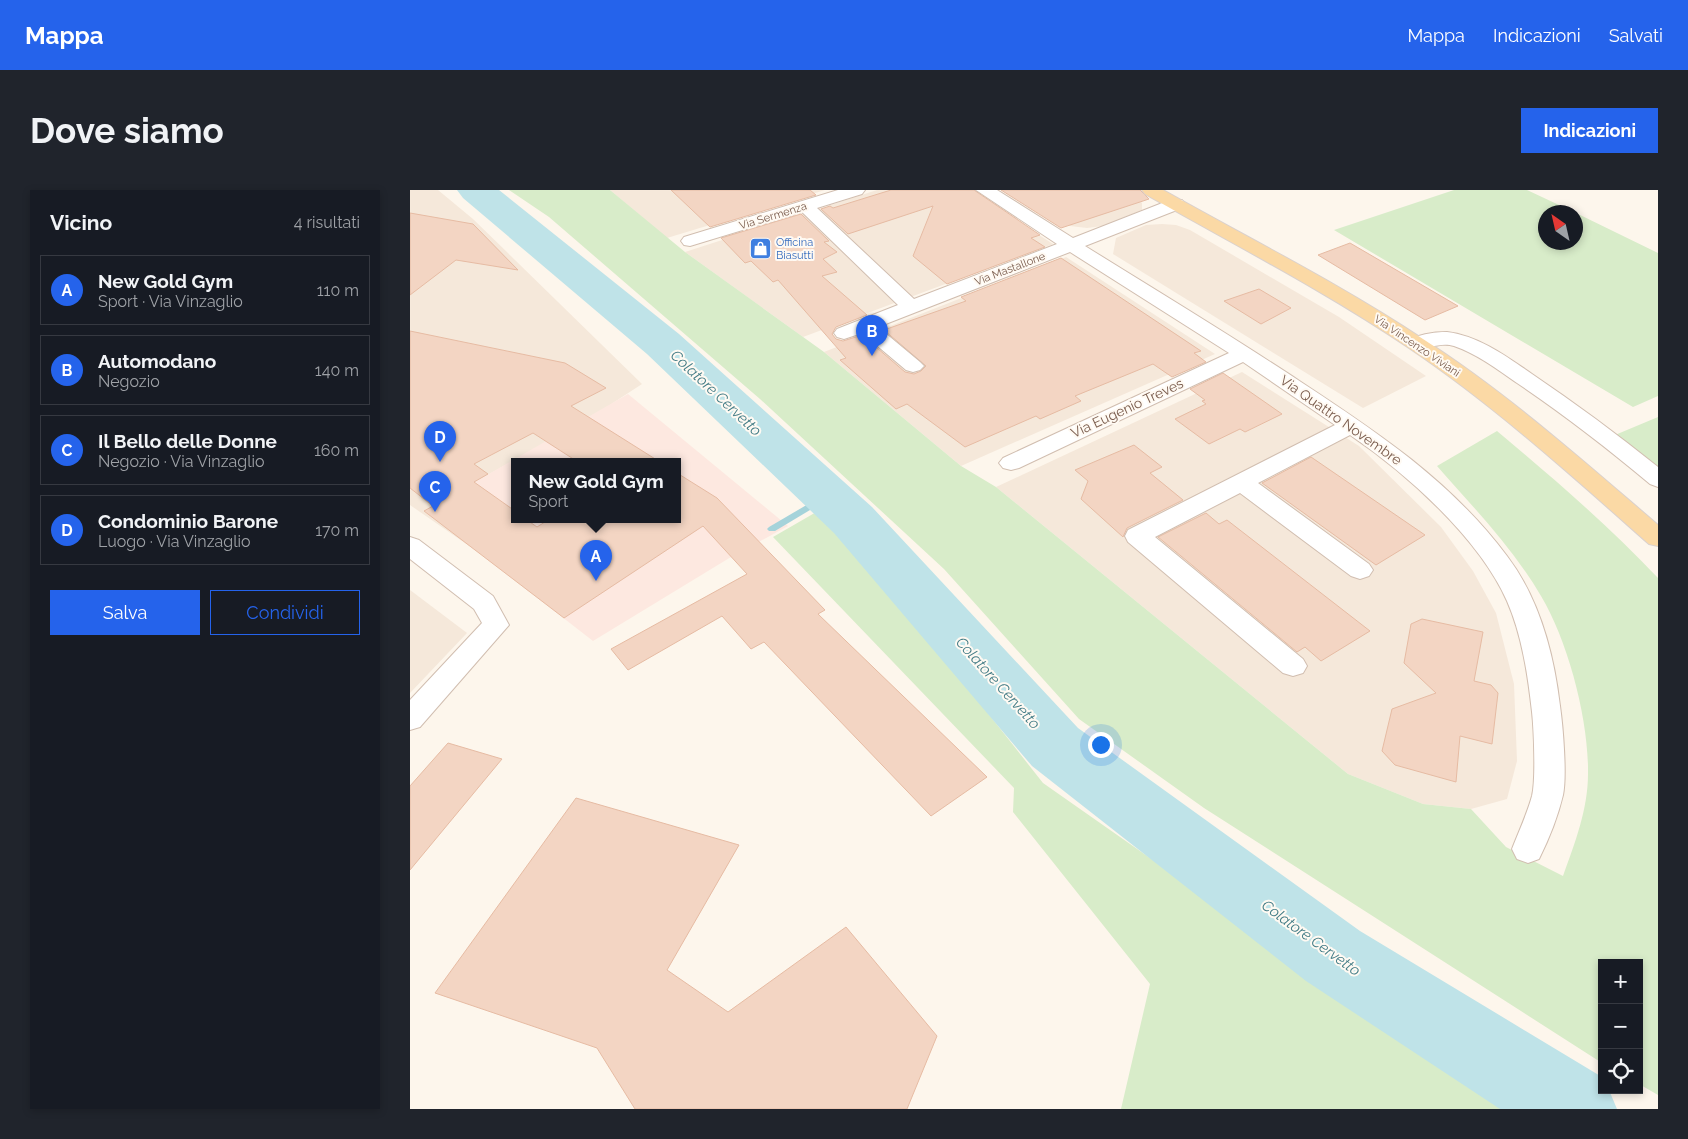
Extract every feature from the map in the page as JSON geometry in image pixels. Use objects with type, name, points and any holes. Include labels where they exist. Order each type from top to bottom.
[{"type":"main road","name":"Via Vincenzo Viviani","points":[[1168,195],[1417,344],[1504,408],[1658,538]]},
{"type":"street","name":"Via Sermenza","points":[[690,241],[856,190]]},
{"type":"street","name":"Via Quattro Novembre","points":[[985,190],[1244,354],[1350,425],[1410,468],[1468,524],[1499,563],[1521,602],[1542,672],[1548,726],[1548,794],[1528,849]]},
{"type":"street","name":"Via Mastallone","points":[[844,333],[1073,245],[1168,195]]},
{"type":"street","points":[[805,206],[911,307]]},
{"type":"street","points":[[864,325],[913,366]]},
{"type":"street","points":[[1417,344],[1433,339],[1449,339],[1472,345],[1489,354],[1575,411],[1658,479]]},
{"type":"street","name":"Via Eugenio Treves","points":[[1010,463],[1244,354]]},
{"type":"street","points":[[1293,666],[1137,536],[1350,425]]},
{"type":"street","points":[[1241,482],[1360,570]]},
{"type":"street","points":[[410,546],[484,603],[496,625],[410,719]]},
{"type":"shaded area","points":[[410,190],[438,190],[473,219],[642,384],[590,418],[518,458],[511,458],[511,462],[475,482],[511,508],[511,523],[531,523],[537,527],[485,557],[410,505]]},
{"type":"shaded area","points":[[610,190],[825,190],[667,238]]},
{"type":"shaded area","points":[[877,190],[970,190],[1053,244],[803,337],[685,252]]},
{"type":"shaded area","points":[[1136,196],[1142,203],[1142,210],[1103,226],[1087,228],[1070,226],[1058,220]]},
{"type":"shaded area","points":[[1146,225],[1176,225],[1190,230],[1339,317],[1426,376],[1363,408],[1113,254],[1116,238]]},
{"type":"shaded area","points":[[1066,257],[1215,354],[961,466],[824,352]]},
{"type":"shaded area","points":[[1242,372],[1359,446],[1441,527],[1473,571],[1496,613],[1514,684],[1517,761],[1507,799],[1471,809],[1423,804],[1348,774],[996,487]]},
{"type":"shaded area","points":[[628,394],[788,526],[731,557],[593,641],[485,557],[536,527],[531,523],[681,523],[681,458],[517,458]]},
{"type":"shaded area","points":[[511,461],[511,508],[475,482]]},
{"type":"shaded area","points":[[410,590],[467,633],[410,693]]},
{"type":"green space","points":[[509,190],[610,190],[685,252],[824,352],[961,466],[996,487],[1348,774],[1423,804],[1471,809],[1506,847],[1563,876],[1583,813],[1588,774],[1585,730],[1581,706],[1568,658],[1551,614],[1530,578],[1492,528],[1437,466],[1497,431],[1600,521],[1658,578],[1658,1095],[1643,1086],[1643,959],[1598,959],[1598,1060],[1204,808],[1079,719],[944,569],[760,399],[549,217]]},
{"type":"green space","points":[[1454,190],[1527,190],[1559,205],[1538,205],[1538,250],[1583,250],[1583,216],[1658,253],[1658,396],[1633,407],[1334,230]]},
{"type":"green space","points":[[1658,417],[1658,472],[1615,435]]},
{"type":"green space","points":[[825,507],[1043,783],[1508,1109],[1121,1109],[1150,984],[1013,812],[1014,788],[773,537]]},
{"type":"building","points":[[671,190],[810,190],[816,195],[710,227]]},
{"type":"building","points":[[891,190],[974,190],[1040,235],[1031,238],[1045,247],[947,284],[913,256],[933,206],[848,234],[821,209],[830,206],[833,208]]},
{"type":"building","points":[[1001,190],[1140,190],[1149,199],[1061,228]]},
{"type":"building","points":[[410,213],[473,224],[518,270],[456,260],[410,295]]},
{"type":"building","points":[[801,214],[829,241],[824,242],[837,252],[823,259],[837,272],[822,276],[867,315],[836,327],[832,334],[836,339],[843,341],[862,335],[905,372],[914,374],[926,366],[884,330],[966,301],[961,297],[1061,258],[1201,351],[1194,353],[1206,362],[1172,377],[1153,364],[1075,396],[1081,401],[1040,419],[1036,416],[965,447],[907,404],[896,409],[840,360],[846,358],[778,280],[773,282],[751,261],[745,263],[721,238]]},
{"type":"building","points":[[1350,243],[1458,306],[1425,320],[1318,255]]},
{"type":"building","points":[[1259,289],[1291,308],[1261,324],[1224,301]]},
{"type":"building","points":[[410,331],[565,363],[606,388],[571,406],[654,458],[572,458],[533,433],[474,464],[488,474],[474,482],[511,508],[511,523],[531,523],[537,527],[543,523],[681,523],[681,476],[717,498],[825,610],[818,614],[987,777],[931,816],[764,642],[751,649],[722,616],[628,670],[611,649],[747,574],[703,526],[564,618],[424,511],[433,506],[410,488]]},
{"type":"building","points":[[1223,373],[1282,414],[1245,432],[1240,429],[1209,444],[1175,419],[1206,404],[1202,401],[1205,400],[1190,389]]},
{"type":"building","points":[[1134,445],[1162,467],[1150,473],[1183,500],[1127,528],[1123,537],[1081,499],[1088,481],[1075,470]]},
{"type":"building","points":[[1311,457],[1425,535],[1376,565],[1262,483]]},
{"type":"building","points":[[1206,513],[1219,524],[1227,520],[1370,631],[1321,661],[1305,647],[1297,652],[1158,537]]},
{"type":"building","points":[[1422,619],[1483,632],[1474,681],[1491,685],[1498,693],[1492,744],[1460,736],[1456,782],[1395,765],[1382,751],[1392,709],[1436,693],[1404,663],[1411,624]]},
{"type":"building","points":[[448,743],[502,759],[410,870],[410,786]]},
{"type":"building","points":[[576,798],[739,845],[667,970],[728,1012],[846,927],[937,1036],[907,1109],[635,1109],[597,1048],[435,993]]},
{"type":"waterway","name":"Colatore Cervetto","points":[[476,190],[663,344],[853,520],[1055,747],[1333,956],[1575,1109]]},
{"type":"waterway","points":[[772,529],[827,496]]},
{"type":"place","name":"Officina Biasutti","points":[[760,248]]},
{"type":"place","name":"Automodano","points":[[872,356]]},
{"type":"place","name":"Condominio Barone","points":[[440,462]]},
{"type":"place","name":"Il Bello delle Donne","points":[[435,512]]},
{"type":"place","name":"New Gold Gym","points":[[596,581]]}]
